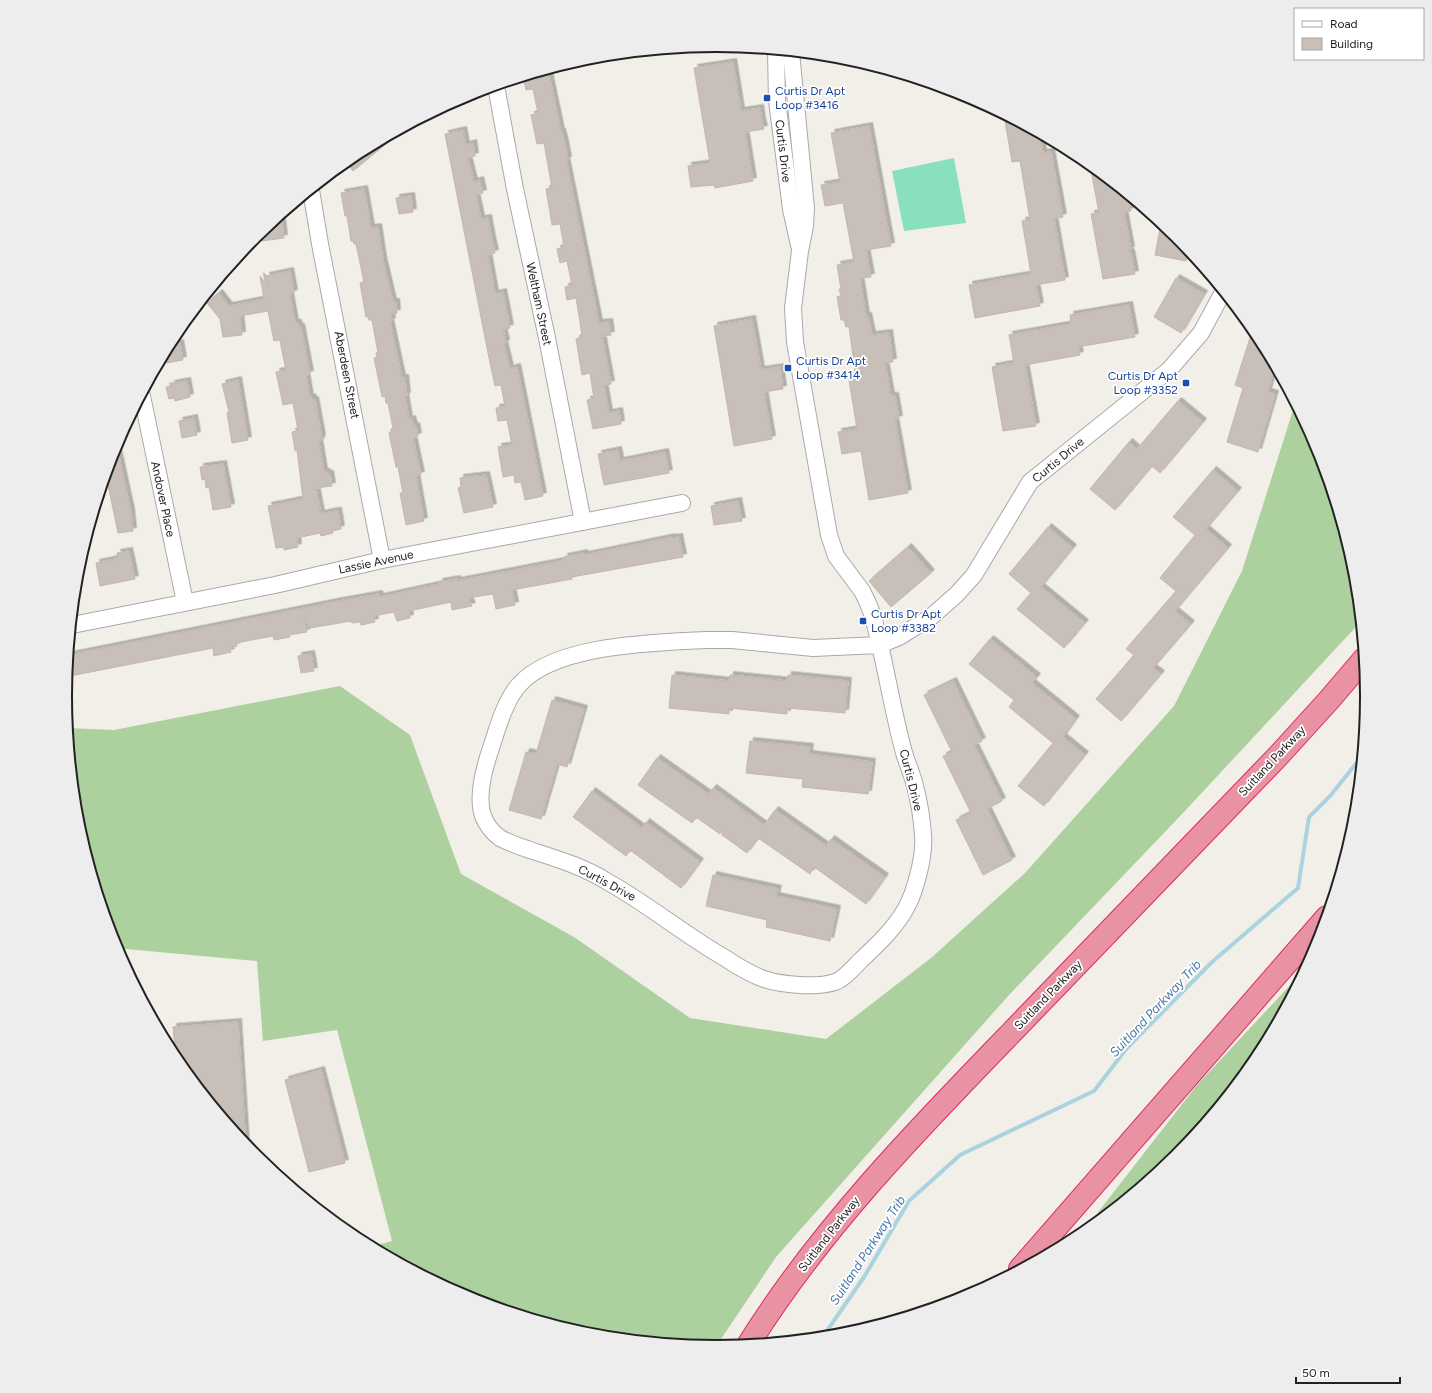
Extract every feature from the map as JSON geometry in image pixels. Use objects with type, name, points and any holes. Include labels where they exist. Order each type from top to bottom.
[{"type":"highway","name":"Suitland Parkway","points":[[751,1340],[819,1244],[872,1181],[950,1096],[1279,755],[1359,665]]},
{"type":"highway","points":[[1027,1261],[1317,927]]},
{"type":"street","name":"Curtis Drive","points":[[776,55],[777,101],[791,209],[800,251]]},
{"type":"street","name":"Curtis Drive","points":[[791,57],[806,208],[805,226],[800,251],[793,308],[795,342],[829,535],[836,556],[862,591],[873,616],[880,645],[903,749],[915,785],[924,837],[920,867],[914,888],[905,910],[881,942],[838,981],[810,985],[784,983],[766,980],[747,972],[703,946],[635,897],[594,873],[573,864],[513,844],[498,837],[484,818],[481,796],[483,780],[487,759],[495,734],[509,700],[517,687],[528,676],[550,663],[566,657],[631,644],[705,640],[739,640],[813,648],[880,645],[899,637],[931,617],[957,594],[974,575],[1030,482],[1169,370],[1201,333],[1221,296]]},
{"type":"street","name":"Weltham Street","points":[[497,91],[515,188],[547,338],[583,522]]},
{"type":"street","name":"Aberdeen Street","points":[[312,195],[320,244],[382,560]]},
{"type":"street","name":"Andover Place","points":[[143,402],[184,602]]},
{"type":"street","name":"Lassie Avenue","points":[[76,624],[276,585],[382,560],[682,502]]},
{"type":"green space","points":[[954,158],[966,223],[904,231],[892,171]]},
{"type":"green space","points":[[1293,410],[1326,489],[1339,530],[1348,571],[1356,626],[1184,812],[1009,995],[776,1257],[720,1341],[674,1340],[632,1335],[590,1329],[549,1319],[509,1307],[469,1292],[431,1275],[378,1245],[392,1241],[337,1030],[263,1041],[257,961],[124,949],[106,904],[93,863],[77,781],[73,728],[114,730],[340,686],[410,735],[461,874],[574,937],[690,1018],[826,1039],[931,958],[1025,873],[1174,706],[1242,571]]},
{"type":"green space","points":[[1295,980],[1274,1019],[1252,1055],[1201,1121],[1172,1152],[1141,1181],[1093,1218],[1197,1085]]},
{"type":"building","points":[[733,62],[741,111],[760,108],[764,129],[745,132],[753,181],[715,188],[714,185],[691,187],[688,166],[710,163],[694,68]]},
{"type":"building","points":[[549,74],[565,144],[568,160],[566,160],[599,323],[609,322],[611,335],[602,336],[611,384],[604,385],[609,413],[619,411],[621,424],[593,429],[587,400],[594,399],[590,373],[582,375],[576,339],[582,337],[576,298],[567,300],[565,287],[572,285],[567,261],[560,263],[557,249],[564,247],[560,224],[552,225],[546,189],[552,188],[544,143],[537,144],[531,115],[538,113],[533,89],[526,90],[524,81]]},
{"type":"building","points":[[1005,120],[1041,140],[1043,153],[1051,152],[1063,217],[1054,219],[1065,280],[1036,285],[1040,306],[975,318],[969,285],[1031,274],[1022,221],[1030,220],[1020,161],[1012,162]]},
{"type":"building","points":[[869,126],[891,246],[866,250],[871,277],[860,278],[866,316],[868,316],[872,335],[889,333],[893,362],[885,363],[891,396],[895,396],[899,419],[895,420],[908,493],[869,500],[861,451],[842,454],[838,432],[857,429],[849,380],[856,379],[849,326],[846,327],[844,320],[841,320],[837,297],[841,296],[839,289],[841,289],[837,265],[854,262],[843,203],[825,206],[821,185],[840,182],[831,133]]},
{"type":"building","points":[[463,130],[466,145],[473,143],[475,156],[468,158],[474,182],[480,180],[483,193],[476,195],[481,219],[488,218],[495,253],[488,255],[495,294],[503,292],[510,328],[503,329],[506,343],[504,344],[510,369],[517,367],[543,496],[525,500],[521,482],[515,483],[514,475],[503,477],[498,447],[512,445],[507,420],[498,421],[496,408],[505,407],[501,385],[495,386],[445,134]]},
{"type":"building","points":[[386,144],[353,171],[350,167]]},
{"type":"building","points":[[1092,173],[1130,203],[1131,211],[1124,212],[1131,250],[1128,250],[1131,253],[1135,274],[1103,279],[1091,214],[1099,213]]},
{"type":"building","points":[[364,189],[371,228],[378,227],[383,260],[393,302],[396,302],[397,313],[391,314],[392,321],[390,322],[402,378],[405,378],[407,396],[405,396],[409,420],[412,419],[414,427],[416,426],[418,436],[413,438],[421,475],[416,476],[424,521],[406,525],[400,493],[403,493],[389,433],[393,428],[388,403],[386,403],[385,396],[382,397],[374,358],[377,357],[376,353],[378,353],[372,320],[369,320],[368,317],[366,317],[360,283],[364,282],[356,244],[351,241],[341,193]]},
{"type":"building","points":[[411,196],[413,212],[399,214],[396,198]]},
{"type":"building","points":[[282,221],[284,238],[262,241],[262,239]]},
{"type":"building","points":[[1160,230],[1187,257],[1186,261],[1155,255]]},
{"type":"building","points":[[290,271],[294,293],[290,296],[295,323],[298,323],[299,327],[301,327],[310,374],[306,375],[310,398],[312,397],[313,400],[315,400],[322,438],[319,442],[324,472],[330,474],[332,486],[316,488],[321,514],[338,511],[341,529],[321,536],[320,533],[297,538],[298,547],[284,550],[284,547],[276,548],[268,506],[303,499],[297,450],[295,451],[292,432],[298,431],[293,403],[283,405],[276,372],[286,370],[280,340],[274,341],[268,311],[240,316],[242,335],[223,337],[220,319],[207,303],[219,293],[229,306],[264,299],[260,276],[268,287],[266,276]]},
{"type":"building","points":[[1176,278],[1204,294],[1181,333],[1154,317]]},
{"type":"building","points":[[1129,305],[1135,337],[1078,347],[1080,355],[1025,365],[1036,426],[1003,431],[992,367],[1014,363],[1009,335],[1071,324],[1070,315]]},
{"type":"building","points":[[752,319],[761,370],[780,367],[783,389],[764,392],[772,439],[734,446],[714,326]]},
{"type":"building","points":[[1250,336],[1273,373],[1268,392],[1275,394],[1258,452],[1227,442],[1243,388],[1235,385]]},
{"type":"building","points":[[180,343],[183,360],[167,363],[166,360],[176,344]]},
{"type":"building","points":[[238,380],[248,440],[232,443],[227,413],[229,412],[222,384]]},
{"type":"building","points":[[187,381],[190,397],[175,401],[174,398],[169,399],[166,387],[172,386],[171,384]]},
{"type":"building","points":[[1178,401],[1203,422],[1160,473],[1152,466],[1115,510],[1090,489],[1129,442],[1137,449]]},
{"type":"building","points":[[194,418],[197,435],[182,438],[179,421]]},
{"type":"building","points":[[618,450],[620,461],[665,452],[669,473],[604,485],[598,454]]},
{"type":"building","points":[[119,456],[131,512],[133,531],[118,533],[108,484]]},
{"type":"building","points":[[223,464],[231,507],[213,510],[209,487],[206,488],[205,479],[202,480],[200,467]]},
{"type":"building","points":[[1213,470],[1238,491],[1206,529],[1228,548],[1175,611],[1191,624],[1153,668],[1161,674],[1121,721],[1096,699],[1134,655],[1126,649],[1176,591],[1160,578],[1195,535],[1173,517]]},
{"type":"building","points":[[486,475],[493,507],[464,513],[458,488],[461,487],[460,478]]},
{"type":"building","points":[[738,501],[742,521],[714,525],[711,506]]},
{"type":"building","points":[[1048,527],[1073,548],[1041,587],[1085,623],[1064,648],[1017,609],[1031,593],[1009,574]]},
{"type":"building","points":[[672,537],[679,537],[683,557],[572,577],[572,579],[512,590],[515,605],[496,609],[493,594],[468,598],[472,606],[452,610],[451,602],[409,611],[410,618],[397,621],[394,612],[374,616],[375,622],[361,625],[360,622],[352,623],[351,621],[310,628],[304,619],[307,632],[289,635],[290,637],[274,640],[273,636],[236,643],[237,646],[230,648],[231,652],[214,656],[213,648],[72,676],[73,654],[339,601],[379,594],[380,597],[440,584],[439,582],[457,579],[457,581],[561,561],[565,559],[564,557],[584,553],[585,555]]},
{"type":"building","points":[[908,547],[931,573],[891,607],[869,581]]},
{"type":"building","points":[[129,551],[135,579],[100,586],[96,563],[115,559],[118,557],[117,553]]},
{"type":"building","points":[[990,639],[1037,677],[1032,683],[1076,719],[1063,737],[1085,755],[1044,806],[1018,786],[1053,743],[1009,707],[1014,700],[969,664]]},
{"type":"building","points":[[311,654],[314,671],[301,673],[298,656]]},
{"type":"building","points":[[672,675],[729,681],[730,675],[787,681],[788,675],[848,681],[845,713],[787,708],[787,714],[729,708],[729,714],[669,708]]},
{"type":"building","points":[[953,681],[982,741],[974,745],[1002,801],[987,809],[1012,860],[983,875],[956,820],[971,813],[943,756],[952,752],[924,695]]},
{"type":"building","points":[[552,700],[584,709],[567,767],[557,764],[541,819],[509,810],[526,752],[536,754]]},
{"type":"building","points":[[750,741],[810,747],[809,754],[872,762],[868,794],[802,787],[803,779],[746,773]]},
{"type":"building","points":[[657,758],[708,794],[713,788],[764,825],[775,810],[826,846],[831,839],[885,877],[866,904],[814,867],[810,874],[758,838],[747,853],[722,835],[724,828],[720,834],[696,817],[692,823],[638,785]]},
{"type":"building","points":[[592,791],[642,828],[646,822],[700,862],[681,888],[630,850],[626,856],[573,817]]},
{"type":"building","points":[[713,875],[778,889],[776,896],[837,909],[830,941],[766,927],[767,920],[706,906]]},
{"type":"building","points":[[238,1022],[245,1136],[205,1089],[180,1055],[175,1046],[173,1027]]},
{"type":"building","points":[[321,1070],[345,1163],[309,1172],[285,1080]]},
{"type":"waterway","name":"Suitland Parkway Trib","points":[[827,1331],[864,1277],[909,1201],[960,1155],[1094,1091],[1127,1048],[1212,962],[1298,888],[1309,817],[1331,795],[1357,763]]},
{"type":"place","name":"Curtis Dr Apt Loop #3416","points":[[767,98]]},
{"type":"place","name":"Curtis Dr Apt Loop #3414","points":[[788,368]]},
{"type":"place","name":"Curtis Dr Apt Loop #3352","points":[[1186,383]]},
{"type":"place","name":"Curtis Dr Apt Loop #3382","points":[[863,621]]}]
